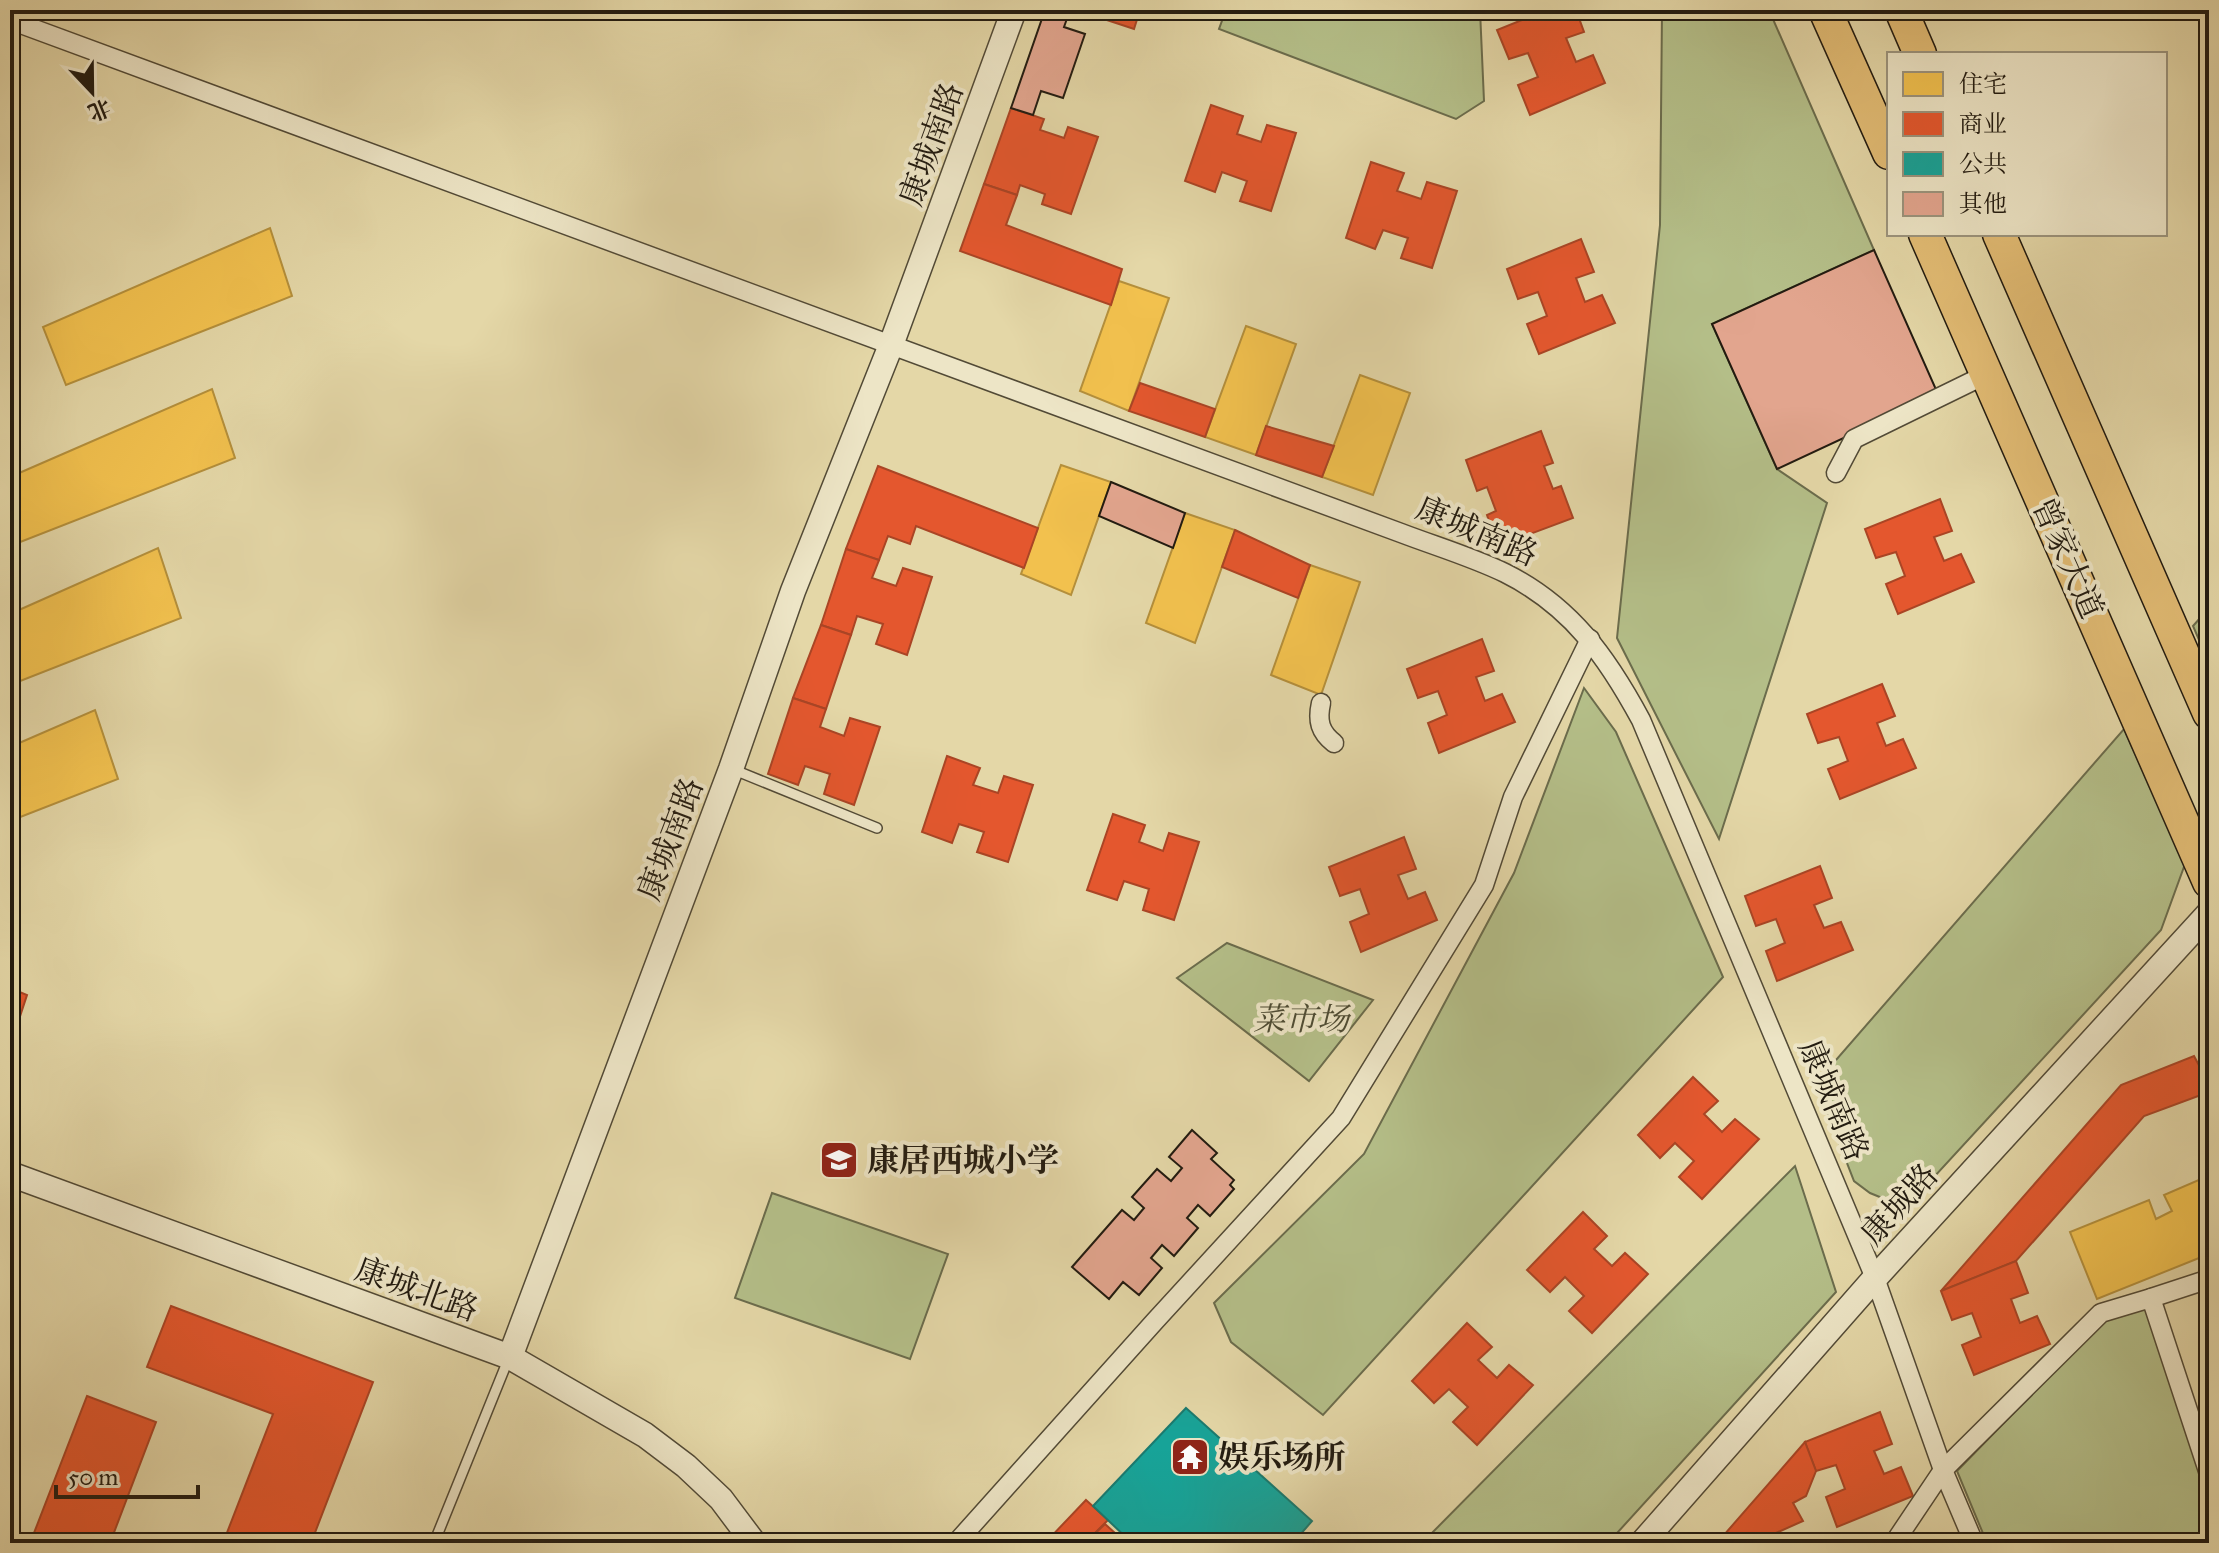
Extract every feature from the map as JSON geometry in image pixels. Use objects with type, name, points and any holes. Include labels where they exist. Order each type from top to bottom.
[{"type":"highway","points":[[1825,10],[1887,149]]},
{"type":"highway","points":[[1901,10],[1919,52]]},
{"type":"highway","name":"曾家大道","points":[[1926,236],[2209,882]]},
{"type":"highway","name":"曾家大道","points":[[2000,236],[2209,713]]},
{"type":"street","name":"康城南路","points":[[510,1357],[731,769],[793,591],[891,345],[1014,10]]},
{"type":"street","points":[[10,20],[891,345]]},
{"type":"street","name":"康城南路","points":[[891,345],[1503,572],[1562,611],[1590,639],[1617,674],[1641,720],[1875,1278],[1943,1470],[1974,1543]]},
{"type":"street","points":[[1836,473],[1854,439],[1987,374]]},
{"type":"street","points":[[956,1543],[1341,1118],[1484,885],[1513,797],[1590,639]]},
{"type":"street","points":[[1321,703],[1319,724],[1334,743]]},
{"type":"street","name":"康城路","points":[[1642,1543],[1875,1278],[2209,913]]},
{"type":"street","name":"康城北路","points":[[10,1174],[510,1357],[645,1435],[686,1466],[721,1499],[754,1543]]},
{"type":"street","points":[[1894,1543],[1943,1470],[2101,1313],[2209,1279]]},
{"type":"street","points":[[2151,1298],[2209,1474]]},
{"type":"lane","points":[[731,769],[877,828]]},
{"type":"lane","points":[[434,1543],[510,1357]]},
{"type":"green space","points":[[1226,10],[1480,10],[1484,101],[1456,119],[1219,29]]},
{"type":"green space","points":[[1662,10],[1769,10],[1874,250],[1712,324],[1777,469],[1827,503],[1719,839],[1617,638],[1660,225]]},
{"type":"green space","points":[[2209,608],[2209,663],[2193,626]]},
{"type":"green space","points":[[1584,688],[1616,732],[1723,977],[1323,1415],[1231,1342],[1214,1303],[1364,1154],[1514,873]]},
{"type":"green space","points":[[2124,729],[2185,864],[2161,930],[1923,1189],[1902,1199],[1887,1200],[1870,1193],[1854,1181],[1816,1083]]},
{"type":"green space","name":"菜市场","points":[[1227,943],[1373,1000],[1309,1081],[1177,978]]},
{"type":"green space","points":[[1795,1166],[1836,1292],[1608,1543],[1422,1543]]},
{"type":"green space","points":[[772,1193],[948,1254],[910,1359],[735,1298]]},
{"type":"green space","points":[[2151,1298],[2209,1474],[2209,1543],[1987,1543],[1957,1471],[2112,1312]]},
{"type":"building: 住宅","points":[[270,228],[292,296],[66,385],[43,327]]},
{"type":"building: 住宅","points":[[1119,281],[1169,298],[1129,411],[1080,391]]},
{"type":"building: 住宅","points":[[1246,326],[1296,344],[1256,455],[1205,437]]},
{"type":"building: 住宅","points":[[1360,375],[1410,393],[1373,495],[1322,477]]},
{"type":"building: 住宅","points":[[212,389],[235,458],[10,546],[10,477]]},
{"type":"building: 住宅","points":[[1061,465],[1111,482],[1071,595],[1021,574]]},
{"type":"building: 住宅","points":[[1185,513],[1235,530],[1195,643],[1146,623]]},
{"type":"building: 住宅","points":[[158,548],[181,618],[10,685],[10,614]]},
{"type":"building: 住宅","points":[[1310,565],[1360,582],[1321,695],[1271,675]]},
{"type":"building: 住宅","points":[[95,710],[118,779],[10,821],[10,747]]},
{"type":"building: 住宅","points":[[2201,1179],[2209,1194],[2209,1254],[2097,1299],[2070,1232],[2149,1200],[2156,1219],[2172,1211],[2164,1195]]},
{"type":"building: 商业","points":[[1107,10],[1140,10],[1134,29],[1104,19]]},
{"type":"building: 商业","points":[[1547,10],[1576,10],[1584,32],[1566,38],[1576,62],[1593,55],[1605,83],[1530,115],[1518,85],[1538,77],[1528,53],[1509,59],[1497,30]]},
{"type":"building: 商业","points":[[1211,105],[1243,116],[1237,134],[1261,142],[1267,125],[1296,133],[1271,211],[1240,201],[1247,181],[1222,172],[1215,192],[1185,181]]},
{"type":"building: 商业","points":[[1011,108],[1044,119],[1040,130],[1064,138],[1068,127],[1098,137],[1071,214],[1042,204],[1045,194],[1020,185],[1017,195],[984,184]]},
{"type":"building: 商业","points":[[1371,162],[1404,173],[1397,191],[1421,199],[1427,182],[1457,191],[1432,268],[1401,258],[1408,238],[1383,230],[1375,249],[1346,238]]},
{"type":"building: 商业","points":[[984,184],[1017,195],[1006,225],[1122,269],[1111,305],[960,251]]},
{"type":"building: 商业","points":[[1581,239],[1594,272],[1576,278],[1585,302],[1602,295],[1615,323],[1539,354],[1527,324],[1547,316],[1538,292],[1518,299],[1507,269]]},
{"type":"building: 商业","points":[[1140,383],[1215,409],[1205,437],[1129,411]]},
{"type":"building: 商业","points":[[1266,426],[1334,446],[1322,477],[1256,455]]},
{"type":"building: 商业","points":[[1541,431],[1553,463],[1544,466],[1553,489],[1561,486],[1573,518],[1498,546],[1487,515],[1496,511],[1487,487],[1477,491],[1466,460]]},
{"type":"building: 商业","points":[[878,466],[1038,528],[1024,568],[916,526],[910,544],[888,536],[879,560],[846,549]]},
{"type":"building: 商业","points":[[1940,499],[1952,531],[1934,537],[1944,561],[1961,554],[1974,582],[1898,614],[1886,584],[1905,576],[1896,552],[1876,558],[1865,529]]},
{"type":"building: 商业","points":[[1235,530],[1310,565],[1298,598],[1222,567]]},
{"type":"building: 商业","points":[[846,549],[879,560],[872,578],[896,586],[903,568],[932,577],[907,655],[876,644],[883,624],[857,616],[851,635],[821,625]]},
{"type":"building: 商业","points":[[821,625],[851,635],[826,709],[793,698]]},
{"type":"building: 商业","points":[[1482,639],[1494,671],[1476,677],[1485,701],[1502,694],[1515,722],[1439,753],[1428,723],[1447,715],[1438,691],[1418,698],[1407,669]]},
{"type":"building: 商业","points":[[1882,684],[1895,716],[1877,723],[1886,746],[1903,739],[1916,768],[1840,799],[1828,769],[1848,761],[1839,737],[1818,743],[1807,714]]},
{"type":"building: 商业","points":[[793,698],[826,709],[820,727],[844,736],[850,718],[880,727],[854,805],[824,794],[830,774],[805,766],[798,785],[768,774]]},
{"type":"building: 商业","points":[[947,756],[980,768],[973,785],[998,793],[1004,776],[1033,785],[1008,862],[977,852],[984,832],[959,824],[952,843],[922,832]]},
{"type":"building: 商业","points":[[1113,814],[1145,825],[1139,842],[1163,851],[1169,833],[1199,842],[1174,920],[1143,910],[1149,889],[1124,881],[1117,900],[1087,890]]},
{"type":"building: 商业","points":[[1404,837],[1416,869],[1398,875],[1408,899],[1425,892],[1437,920],[1361,952],[1350,922],[1369,914],[1360,889],[1340,896],[1329,867]]},
{"type":"building: 商业","points":[[1820,866],[1832,898],[1814,905],[1824,928],[1841,922],[1853,950],[1777,981],[1766,951],[1785,943],[1776,919],[1756,926],[1745,896]]},
{"type":"building: 商业","points":[[10,988],[27,995],[10,1047]]},
{"type":"building: 商业","points":[[2194,1056],[2209,1084],[2209,1092],[2144,1116],[2016,1261],[1941,1291],[2121,1085]]},
{"type":"building: 商业","points":[[1693,1077],[1718,1101],[1704,1114],[1722,1132],[1735,1119],[1759,1139],[1702,1199],[1679,1177],[1694,1161],[1675,1143],[1660,1158],[1638,1135]]},
{"type":"building: 商业","points":[[1583,1212],[1607,1236],[1594,1249],[1612,1266],[1625,1253],[1648,1274],[1592,1333],[1569,1311],[1584,1296],[1565,1277],[1550,1292],[1527,1270]]},
{"type":"building: 商业","points":[[2016,1261],[2028,1293],[2011,1299],[2020,1323],[2037,1316],[2050,1344],[1974,1375],[1962,1345],[1981,1337],[1972,1313],[1952,1320],[1941,1291]]},
{"type":"building: 商业","points":[[171,1306],[373,1382],[311,1543],[223,1543],[273,1414],[147,1367]]},
{"type":"building: 商业","points":[[1467,1323],[1492,1347],[1478,1360],[1497,1378],[1509,1365],[1533,1385],[1477,1445],[1453,1422],[1468,1407],[1449,1389],[1434,1403],[1412,1381]]},
{"type":"building: 商业","points":[[2209,1323],[2209,1349],[2200,1326]]},
{"type":"building: 商业","points":[[87,1396],[156,1422],[110,1543],[62,1543],[34,1533]]},
{"type":"building: 商业","points":[[1880,1412],[1892,1444],[1874,1451],[1884,1474],[1901,1467],[1913,1496],[1837,1527],[1826,1497],[1845,1489],[1836,1465],[1816,1471],[1805,1442]]},
{"type":"building: 商业","points":[[1805,1442],[1816,1471],[1806,1496],[1793,1503],[1803,1521],[1760,1540],[1761,1543],[1717,1543]]},
{"type":"building: 商业","points":[[1086,1500],[1108,1520],[1085,1543],[1045,1543]]},
{"type":"building: 商业","points":[[1105,1524],[1126,1543],[1085,1543]]},
{"type":"building: 公共","name":"娱乐场所","points":[[1186,1408],[1312,1521],[1293,1543],[1132,1543],[1093,1506]]},
{"type":"building: 其他","points":[[1045,10],[1070,10],[1064,27],[1085,34],[1063,98],[1041,91],[1033,115],[1011,108]]},
{"type":"building: 其他","points":[[1874,250],[1938,394],[1777,469],[1712,324]]},
{"type":"building: 其他","points":[[1111,482],[1185,513],[1173,548],[1099,516]]},
{"type":"building: 其他","points":[[1192,1130],[1217,1153],[1211,1159],[1234,1180],[1230,1185],[1234,1189],[1210,1216],[1198,1205],[1187,1218],[1198,1228],[1174,1256],[1162,1245],[1151,1258],[1162,1268],[1139,1295],[1123,1282],[1109,1299],[1072,1267],[1122,1210],[1134,1220],[1144,1208],[1132,1197],[1157,1169],[1171,1181],[1182,1168],[1169,1157]]},
{"type":"place","name":"康居西城小学","points":[[839,1160]]},
{"type":"place","name":"娱乐场所","points":[[1190,1457]]}]
